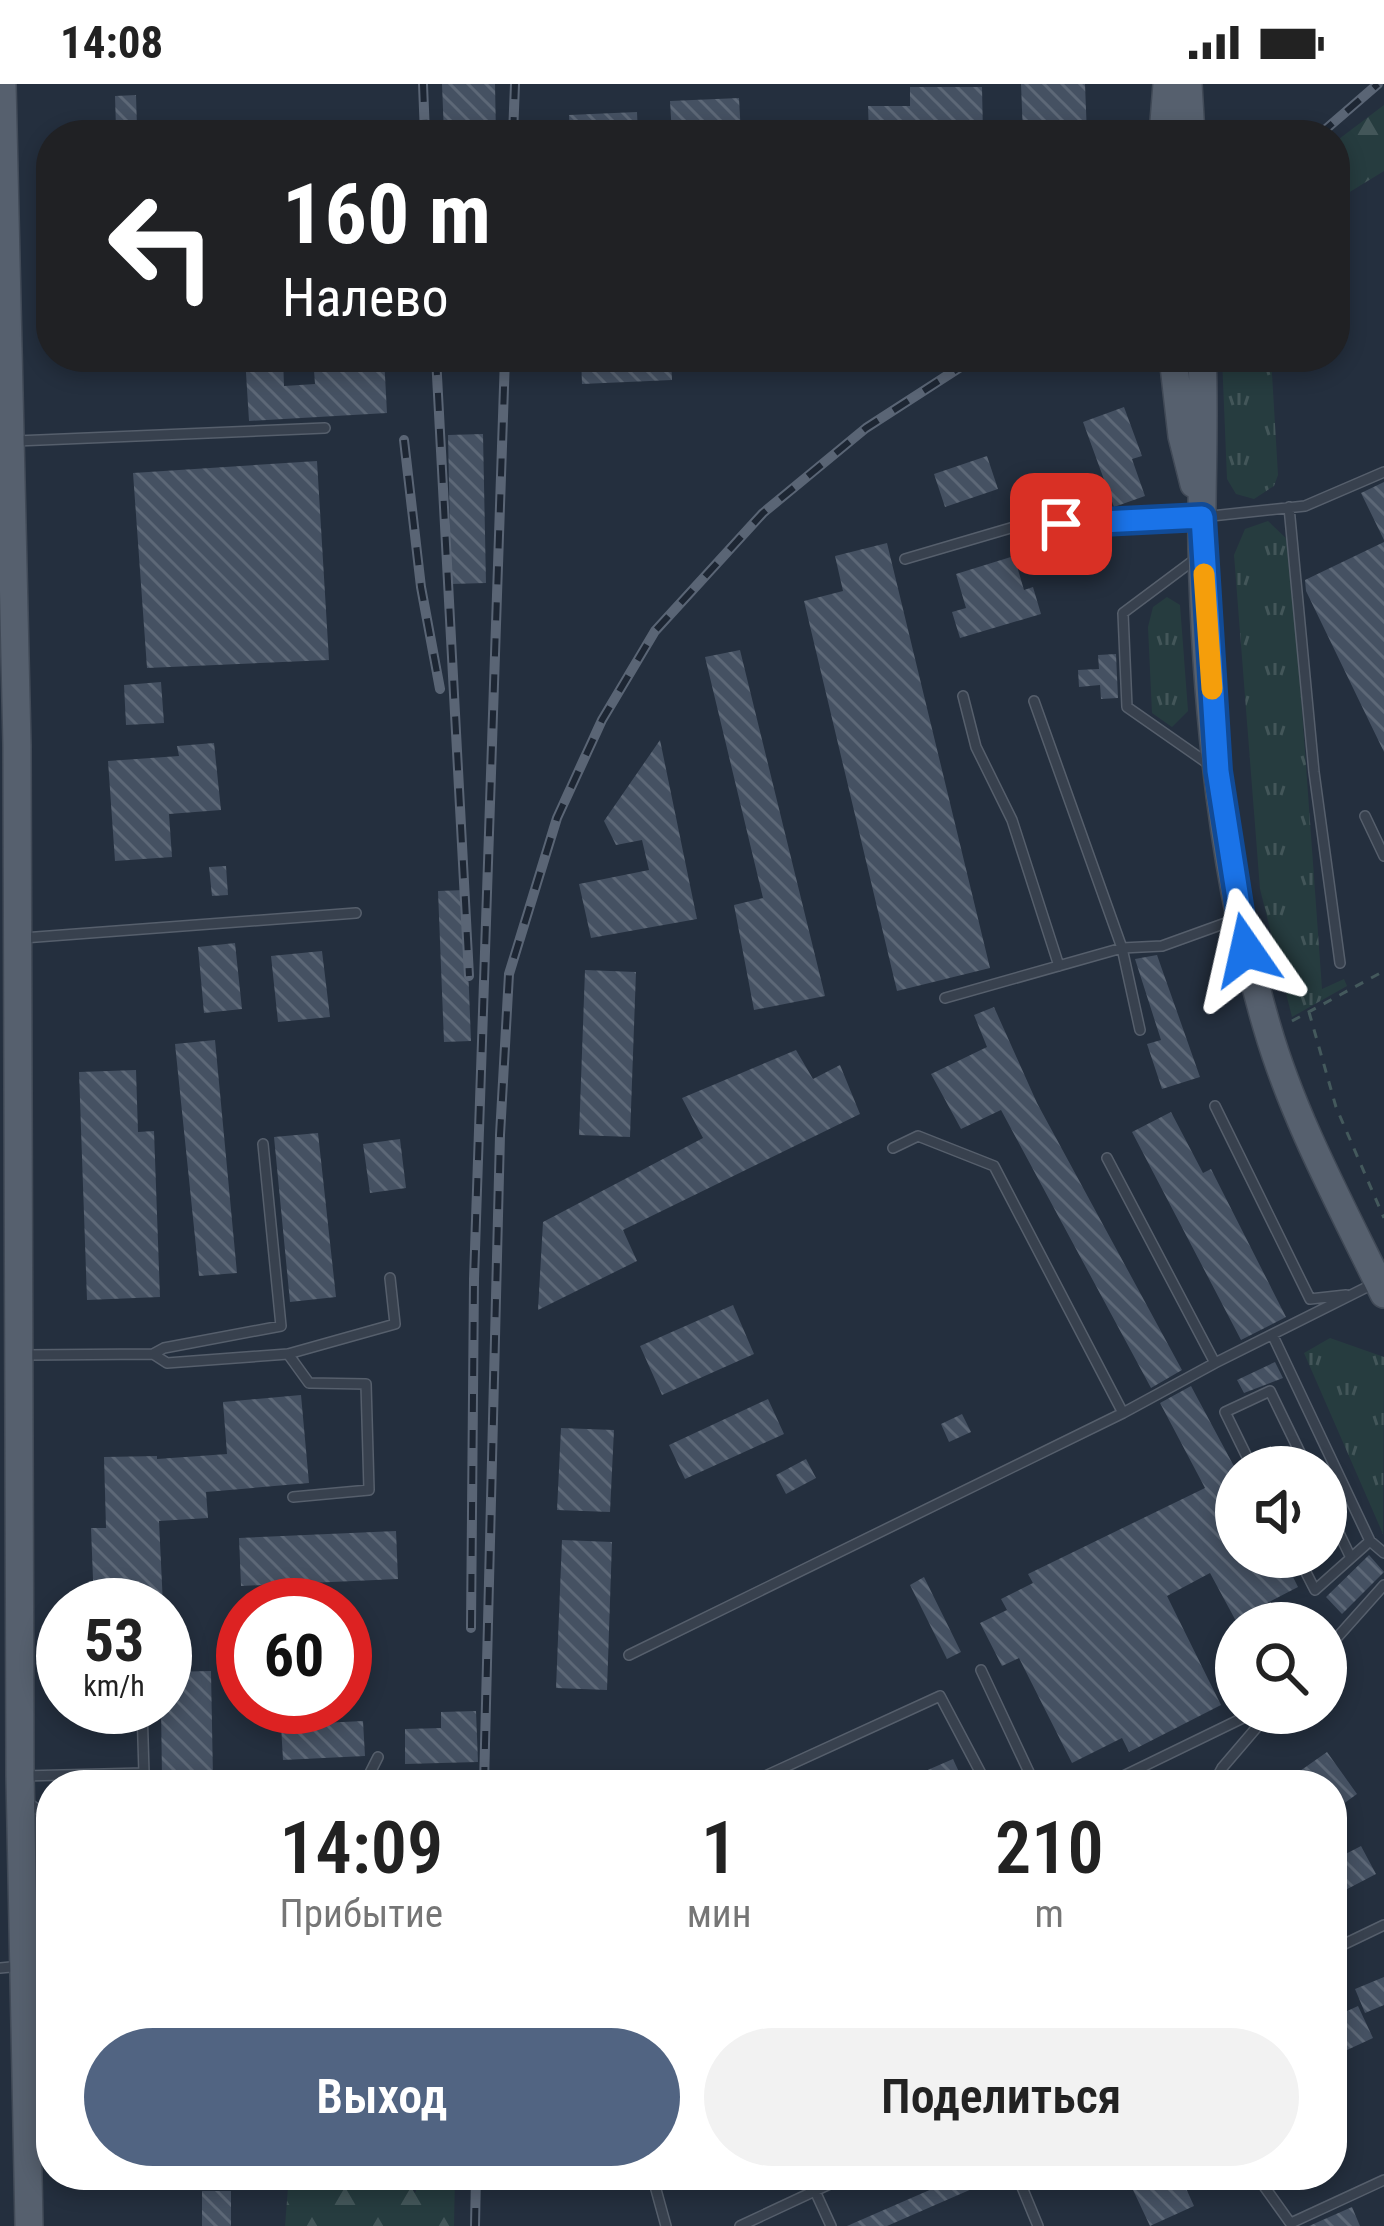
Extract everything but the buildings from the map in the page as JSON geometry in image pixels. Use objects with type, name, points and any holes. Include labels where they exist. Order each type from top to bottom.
[{"type":"main road","points":[[2,84],[18,939],[20,1787],[13,1966],[36,2008]]},
{"type":"main road","points":[[1164,120],[1167,84]]},
{"type":"main road","points":[[1188,84],[1190,120]]},
{"type":"main road","points":[[1175,372],[1182,436],[1202,517]]},
{"type":"main road","points":[[1202,372],[1202,554],[1218,771],[1239,918],[1268,1030],[1294,1103],[1381,1288]]},
{"type":"main road","points":[[29,2226],[36,2078]]},
{"type":"lane","points":[[10,441],[325,428]]},
{"type":"lane","points":[[905,559],[1014,526],[1202,517],[1289,507],[1334,496],[1384,472]]},
{"type":"lane","points":[[1289,507],[1314,772],[1340,963]]},
{"type":"lane","points":[[1202,554],[1123,613],[1127,707],[1218,771]]},
{"type":"lane","points":[[964,695],[976,747],[1012,820],[1059,966]]},
{"type":"lane","points":[[1034,701],[1122,947],[1140,1030]]},
{"type":"lane","points":[[1365,816],[1384,856]]},
{"type":"lane","points":[[18,939],[356,913]]},
{"type":"lane","points":[[945,998],[1122,947],[1162,946],[1239,918]]},
{"type":"lane","points":[[1215,1106],[1310,1299],[1381,1288]]},
{"type":"lane","points":[[893,1148],[917,1136],[994,1166],[1123,1413]]},
{"type":"lane","points":[[19,1355],[153,1354],[281,1326],[262,1144]]},
{"type":"lane","points":[[1107,1158],[1215,1363]]},
{"type":"lane","points":[[153,1354],[167,1363],[288,1354],[395,1324],[390,1279]]},
{"type":"lane","points":[[629,1655],[1123,1413],[1351,1295]]},
{"type":"lane","points":[[1273,1336],[1370,1540],[1384,1553]]},
{"type":"lane","points":[[288,1354],[309,1383],[366,1384],[369,1490],[292,1497]]},
{"type":"lane","points":[[1242,1446],[1225,1412],[1270,1391],[1297,1446]]},
{"type":"lane","points":[[1347,1562],[1370,1540]]},
{"type":"lane","points":[[1347,1550],[1351,1558]]},
{"type":"lane","points":[[1309,1578],[1315,1590],[1328,1578]]},
{"type":"lane","points":[[1347,1626],[1384,1585]]},
{"type":"lane","points":[[980,1670],[1027,1770]]},
{"type":"lane","points":[[778,1770],[940,1696],[979,1770]]},
{"type":"lane","points":[[1136,1770],[1215,1731]]},
{"type":"lane","points":[[143,1734],[144,1770]]},
{"type":"lane","points":[[1221,1770],[1250,1734]]},
{"type":"lane","points":[[371,1770],[378,1756]]},
{"type":"lane","points":[[20,1787],[36,1785]]},
{"type":"lane","points":[[20,1787],[36,1803]]},
{"type":"lane","points":[[1347,1943],[1384,1925]]},
{"type":"lane","points":[[1267,2190],[1291,2224],[1384,2180]]},
{"type":"lane","points":[[656,2190],[667,2226]]},
{"type":"lane","points":[[1023,2190],[1038,2226]]},
{"type":"lane","points":[[740,2226],[815,2191],[831,2226]]},
{"type":"path","points":[[1290,1022],[1384,971]]},
{"type":"path","points":[[1309,1012],[1336,1107],[1384,1218]]},
{"type":"green space","points":[[1384,105],[1384,171],[1350,192],[1350,131]]},
{"type":"green space","points":[[1223,372],[1272,372],[1278,475],[1274,486],[1254,499],[1236,494],[1227,479]]},
{"type":"green space","points":[[1268,521],[1290,542],[1322,989],[1344,979],[1347,986],[1292,1017],[1260,889],[1234,555],[1245,529]]},
{"type":"green space","points":[[1167,597],[1180,605],[1188,711],[1172,727],[1152,713],[1148,627],[1153,607]]},
{"type":"green space","points":[[1330,1338],[1384,1357],[1383,1534],[1347,1446],[1304,1353]]},
{"type":"green space","points":[[288,2190],[455,2190],[454,2226],[285,2226]]},
{"type":"railway","points":[[423,84],[424,120]]},
{"type":"railway","points":[[514,120],[515,84]]},
{"type":"railway","points":[[1336,120],[1378,84]]},
{"type":"railway","points":[[437,372],[469,976]]},
{"type":"railway","points":[[471,1628],[474,1279],[504,372]]},
{"type":"railway","points":[[484,1770],[500,1135],[509,974],[557,818],[602,720],[655,631],[763,513],[866,428],[953,372]]},
{"type":"railway","points":[[404,440],[421,587],[440,689]]},
{"type":"railway","points":[[475,2226],[476,2190]]},
{"type":"slow traffic","points":[[1204,574],[1212,689]]},
{"type":"route","points":[[1061,524],[1202,517],[1218,771],[1246,950]]}]
